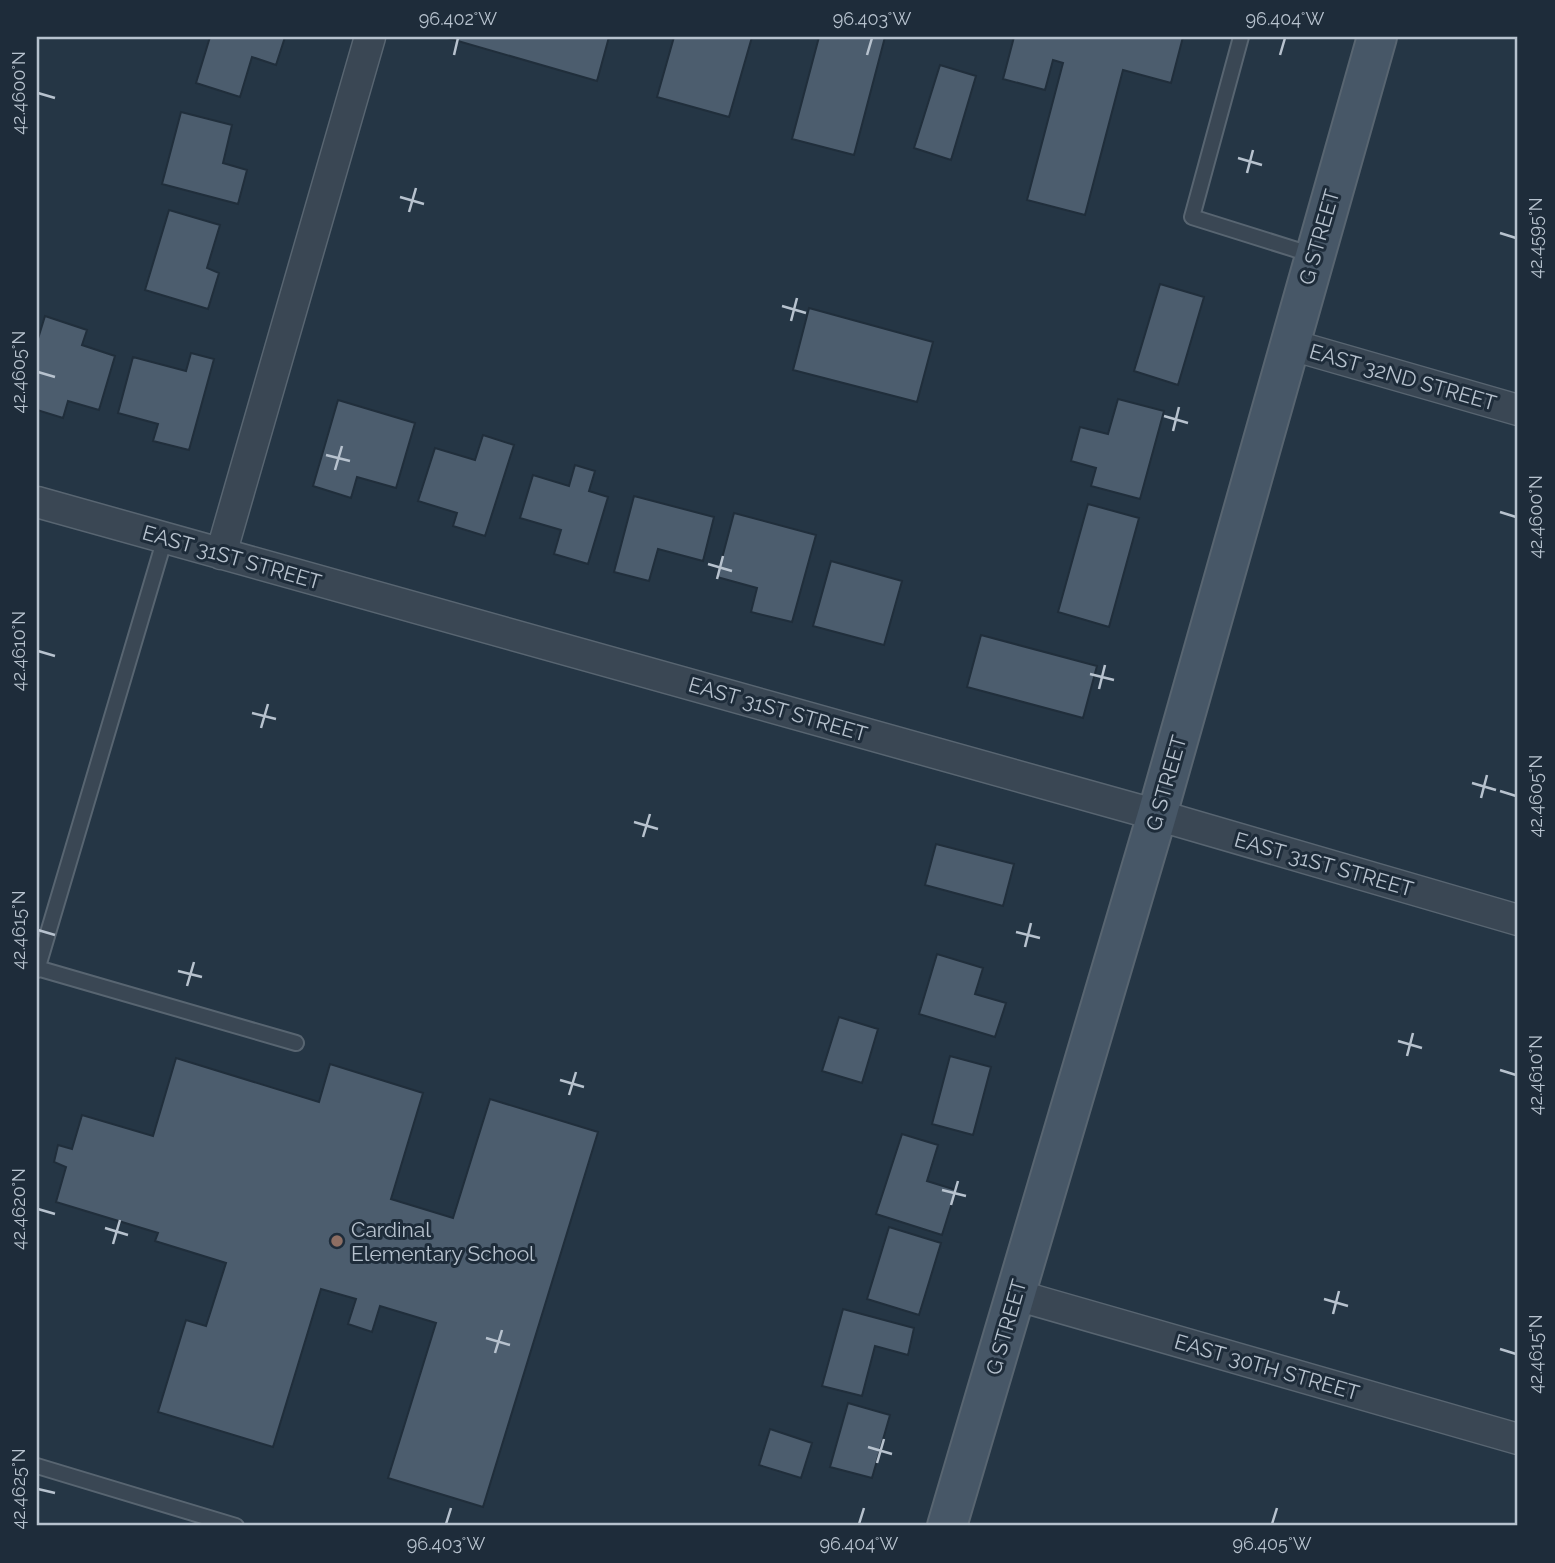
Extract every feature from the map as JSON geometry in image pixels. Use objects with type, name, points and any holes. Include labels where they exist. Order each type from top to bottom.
[{"type":"main road","name":"G STREET","points":[[947,1526],[1157,815],[1288,344],[1377,37]]},
{"type":"street","points":[[221,554],[370,37]]},
{"type":"street","name":"EAST 32ND STREET","points":[[1288,344],[1518,410]]},
{"type":"street","name":"EAST 31ST STREET","points":[[37,502],[1157,815],[1518,920]]},
{"type":"street","name":"EAST 30TH STREET","points":[[1016,1295],[1518,1439]]},
{"type":"lane","points":[[1241,37],[1192,217],[1314,255]]},
{"type":"lane","points":[[165,538],[37,969],[296,1043]]},
{"type":"lane","points":[[37,1466],[236,1526]]},
{"type":"building","points":[[210,37],[285,37],[276,65],[252,57],[240,97],[196,83]]},
{"type":"building","points":[[444,37],[609,37],[597,81]]},
{"type":"building","points":[[674,37],[752,37],[729,117],[657,97]]},
{"type":"building","points":[[819,37],[885,37],[854,155],[792,139]]},
{"type":"building","points":[[1014,37],[1183,37],[1171,83],[1123,70],[1085,215],[1027,200],[1063,63],[1053,60],[1045,90],[1003,79]]},
{"type":"building","points":[[940,65],[976,76],[951,160],[914,148]]},
{"type":"building","points":[[181,112],[232,125],[223,163],[247,170],[238,204],[162,184]]},
{"type":"building","points":[[169,210],[220,225],[207,268],[219,273],[208,309],[145,290]]},
{"type":"building","points":[[1160,284],[1204,297],[1178,385],[1134,371]]},
{"type":"building","points":[[809,308],[933,342],[917,402],[793,370]]},
{"type":"building","points":[[45,316],[87,330],[82,345],[115,356],[99,410],[68,401],[63,418],[37,410],[37,342]]},
{"type":"building","points":[[191,353],[214,359],[189,450],[153,441],[158,424],[118,413],[133,357],[186,371]]},
{"type":"building","points":[[1118,399],[1164,411],[1140,499],[1091,486],[1096,468],[1071,461],[1080,427],[1108,434]]},
{"type":"building","points":[[338,400],[415,423],[396,488],[357,477],[351,498],[313,486]]},
{"type":"building","points":[[483,435],[514,445],[485,536],[453,526],[457,513],[418,501],[435,448],[475,460]]},
{"type":"building","points":[[575,465],[595,471],[589,491],[608,497],[588,564],[554,554],[561,530],[520,518],[533,475],[569,486]]},
{"type":"building","points":[[634,496],[714,517],[703,561],[658,549],[649,581],[614,572]]},
{"type":"building","points":[[1088,504],[1139,518],[1109,627],[1058,612]]},
{"type":"building","points":[[734,513],[816,535],[792,622],[751,612],[757,588],[717,577]]},
{"type":"building","points":[[831,561],[902,581],[884,645],[813,626]]},
{"type":"building","points":[[981,635],[1097,666],[1083,718],[967,687]]},
{"type":"building","points":[[936,844],[1014,864],[1003,906],[925,885]]},
{"type":"building","points":[[937,954],[983,968],[975,994],[1006,1003],[995,1037],[919,1014]]},
{"type":"building","points":[[839,1017],[878,1029],[862,1083],[822,1071]]},
{"type":"building","points":[[950,1056],[991,1067],[973,1135],[932,1124]]},
{"type":"building","points":[[176,1058],[319,1102],[330,1064],[423,1093],[391,1199],[453,1218],[490,1099],[598,1132],[483,1507],[388,1478],[436,1323],[380,1306],[372,1332],[348,1324],[356,1299],[321,1289],[273,1447],[158,1412],[186,1320],[206,1326],[226,1263],[155,1241],[158,1233],[56,1202],[66,1167],[54,1162],[58,1145],[72,1149],[82,1115],[153,1136]]},
{"type":"building","points":[[902,1134],[938,1145],[927,1181],[956,1190],[942,1235],[876,1214]]},
{"type":"building","points":[[889,1227],[941,1243],[919,1315],[867,1299]]},
{"type":"building","points":[[843,1309],[914,1328],[908,1355],[875,1346],[862,1396],[822,1386]]},
{"type":"building","points":[[848,1403],[890,1415],[872,1478],[830,1467]]},
{"type":"building","points":[[770,1429],[812,1443],[801,1478],[759,1465]]},
{"type":"place","name":"Cardinal Elementary School","points":[[337,1241]]}]
